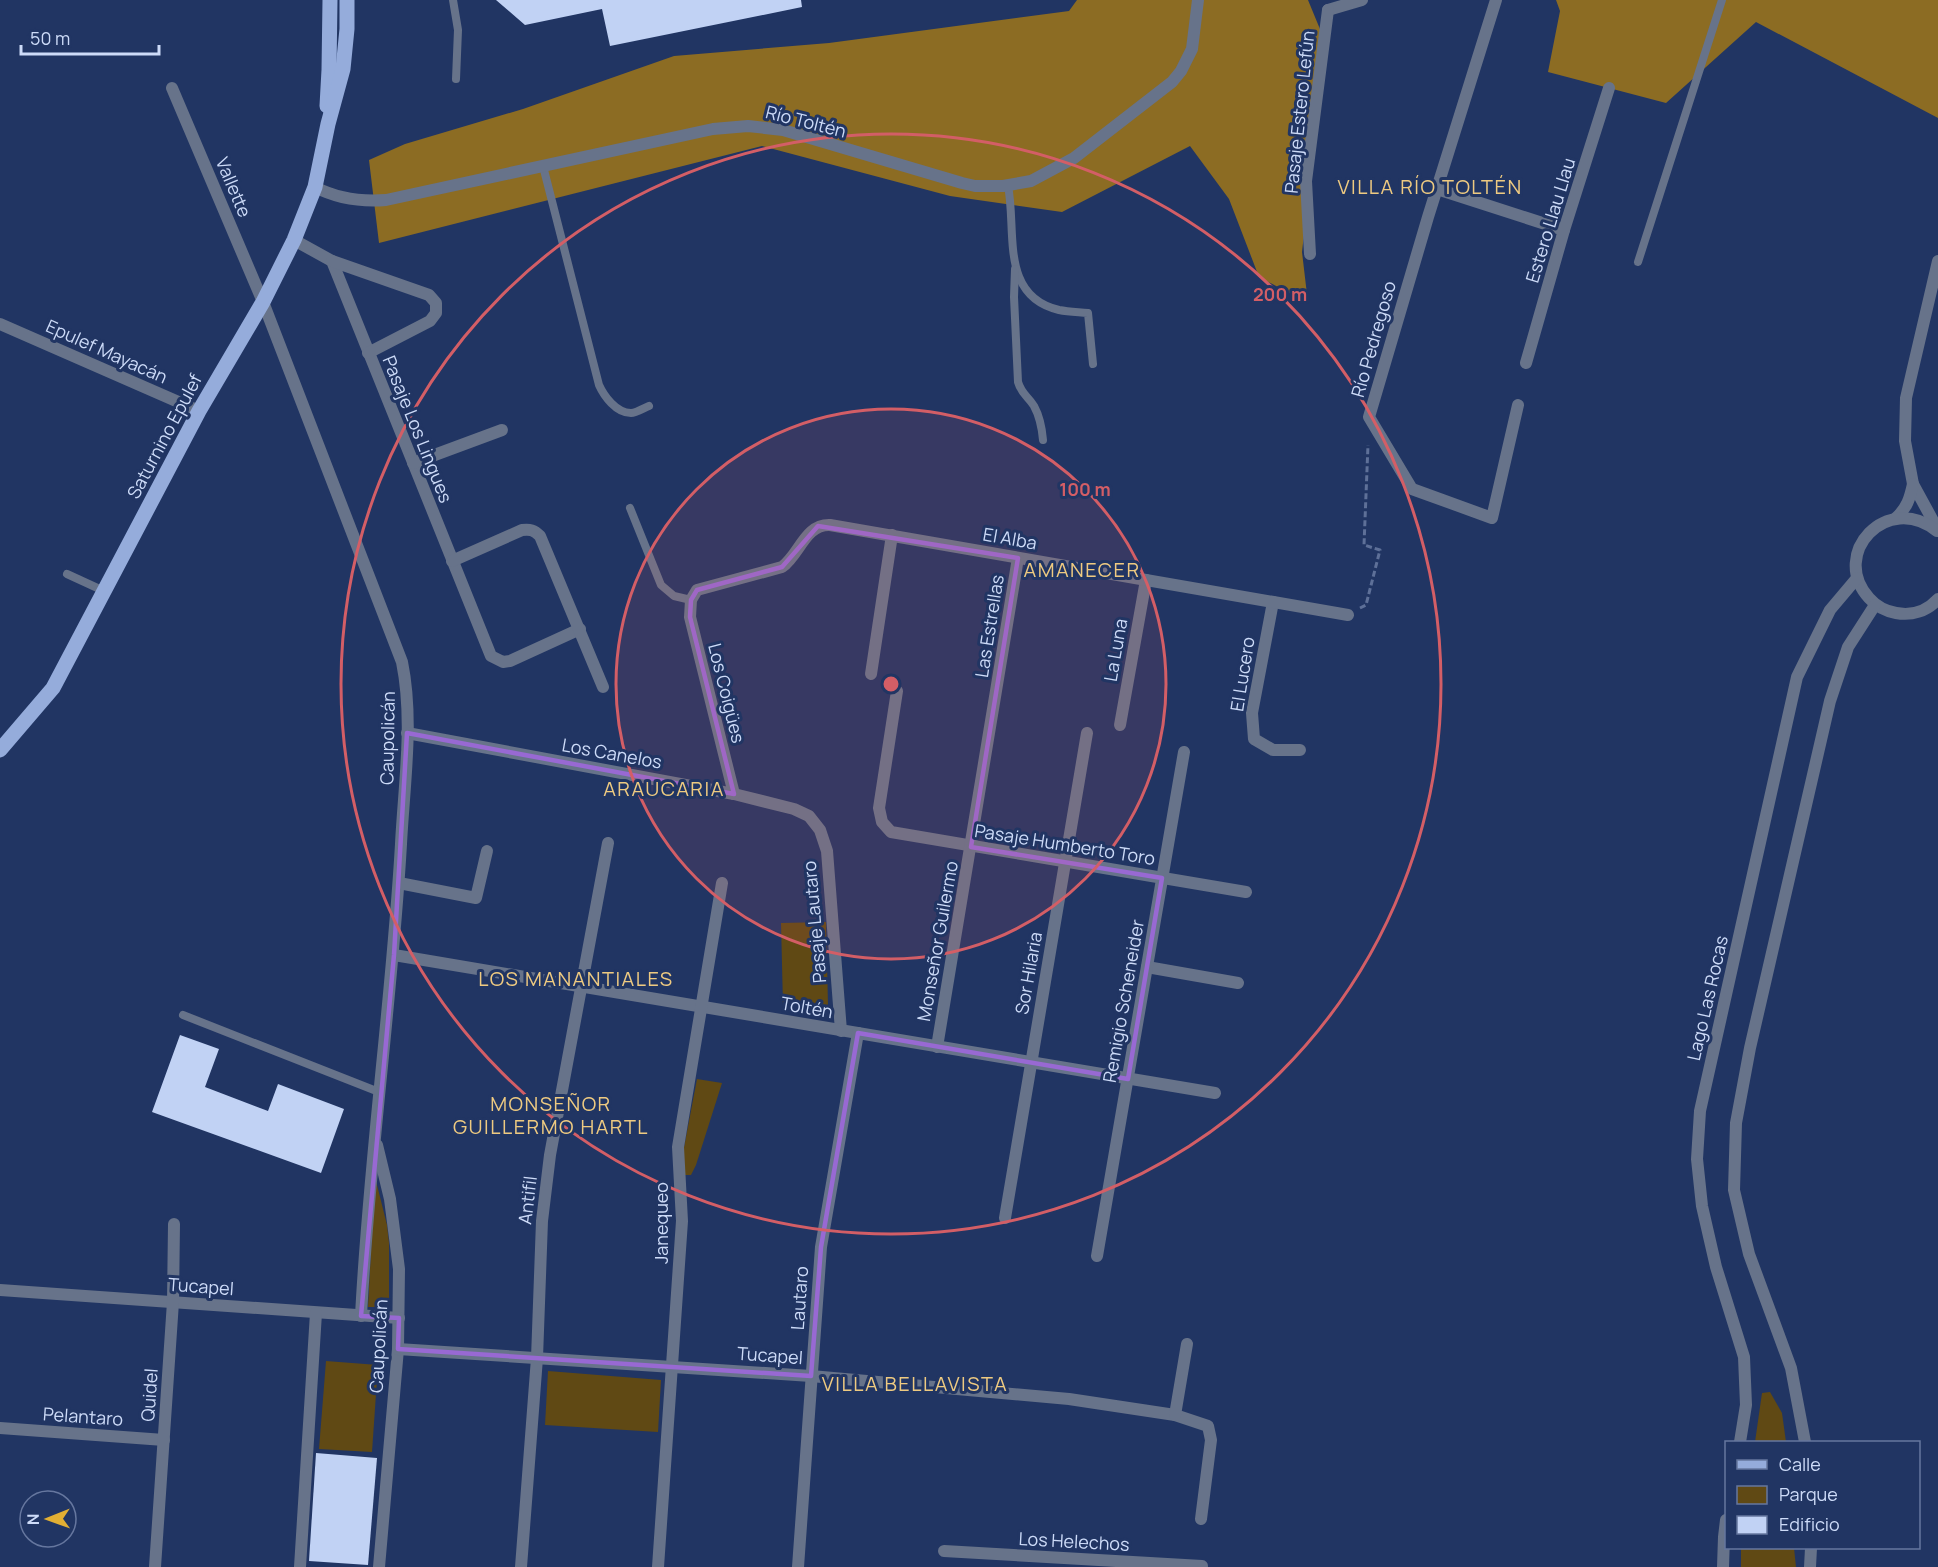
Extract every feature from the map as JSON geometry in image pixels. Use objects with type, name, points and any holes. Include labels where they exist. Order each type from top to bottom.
[{"type":"main road","name":"Saturnino Epulef","points":[[328,124],[330,0]]},
{"type":"main road","name":"Saturnino Epulef","points":[[0,750],[53,688],[199,411],[263,302],[294,240],[315,187],[328,124],[343,69],[347,0]]},
{"type":"street","name":"Río Toltén","points":[[315,187],[348,199],[373,201],[713,129],[748,126],[792,133],[962,183],[988,187],[1008,186],[1031,181],[1074,158],[1172,82],[1181,71],[1192,49],[1198,0]]},
{"type":"street","points":[[1325,5],[1362,0]]},
{"type":"street","name":"Río Pedregoso","points":[[1496,0],[1369,417],[1412,489],[1492,518],[1518,405]]},
{"type":"street","name":"Pasaje Estero Lefún","points":[[1310,254],[1306,181],[1325,5]]},
{"type":"street","name":"Vallette","points":[[172,88],[263,302]]},
{"type":"street","name":"Estero Llau Llau","points":[[1526,363],[1564,230],[1610,88]]},
{"type":"street","points":[[1437,189],[1564,230]]},
{"type":"street","points":[[294,240],[332,261],[429,295],[436,303],[436,313],[430,321],[368,353]]},
{"type":"street","name":"Pasaje Los Lingues","points":[[332,261],[487,650],[496,660],[510,661],[580,629]]},
{"type":"street","points":[[1938,261],[1906,398],[1905,441],[1913,484],[1938,531]]},
{"type":"street","name":"Caupolicán","points":[[263,302],[402,662],[408,699],[394,955],[375,1129],[361,1316]]},
{"type":"street","name":"Epulef Mayacán","points":[[0,324],[199,411]]},
{"type":"street","points":[[413,463],[502,430]]},
{"type":"street","points":[[1896,518],[1904,511],[1910,500],[1913,484]]},
{"type":"street","points":[[1936,603],[1920,612],[1904,615],[1888,612],[1864,593],[1857,578],[1856,562],[1860,546],[1868,533],[1881,523],[1896,518],[1912,518],[1938,531]]},
{"type":"street","name":"El Alba","points":[[691,600],[697,591],[782,567],[791,561],[808,535],[819,526],[830,525],[1348,615]]},
{"type":"street","points":[[452,561],[522,530],[536,532],[540,536],[603,687]]},
{"type":"street","points":[[870,674],[892,535]]},
{"type":"street","name":"Las Estrellas","points":[[995,700],[1018,558]]},
{"type":"street","name":"Lago Las Rocas","points":[[1740,1441],[1746,1406],[1744,1357],[1716,1267],[1702,1206],[1697,1159],[1700,1111],[1797,677],[1830,610],[1857,578]]},
{"type":"street","name":"La Luna","points":[[1120,725],[1146,580]]},
{"type":"street","name":"Los Coigües","points":[[691,600],[690,617],[734,794]]},
{"type":"street","name":"El Lucero","points":[[1273,602],[1252,713],[1254,739],[1273,750],[1300,750]]},
{"type":"street","points":[[1805,1441],[1791,1368],[1749,1254],[1734,1190],[1736,1123],[1749,1048],[1830,701],[1848,647],[1875,604]]},
{"type":"street","name":"Pasaje Humberto Toro","points":[[897,691],[879,808],[882,822],[891,832],[1246,892]]},
{"type":"street","name":"Monseñor Guilermo","points":[[937,1047],[995,700]]},
{"type":"street","name":"Los Canelos","points":[[407,733],[734,794],[794,809],[809,816]]},
{"type":"street","name":"Sor Hilaria","points":[[1005,1218],[1087,733]]},
{"type":"street","name":"Remigio Scheneider","points":[[1097,1256],[1185,752]]},
{"type":"street","name":"Pasaje Lautaro","points":[[809,816],[819,830],[827,851],[841,1031]]},
{"type":"street","name":"Antifil","points":[[521,1567],[537,1358],[542,1221],[550,1155],[609,843]]},
{"type":"street","points":[[399,883],[476,898],[487,851]]},
{"type":"street","name":"Janequeo","points":[[658,1567],[682,1221],[678,1147],[722,883]]},
{"type":"street","name":"Toltén","points":[[394,955],[1215,1093]]},
{"type":"street","points":[[1147,967],[1238,983]]},
{"type":"street","name":"Lautaro","points":[[798,1567],[821,1247],[858,1033]]},
{"type":"street","name":"Caupolicán","points":[[375,1129],[396,1235],[399,1269],[398,1349],[379,1567]]},
{"type":"street","name":"Quidel","points":[[155,1567],[173,1302],[174,1224]]},
{"type":"street","name":"Tucapel","points":[[0,1290],[399,1318]]},
{"type":"street","points":[[300,1567],[316,1312]]},
{"type":"street","points":[[1175,1415],[1188,1344]]},
{"type":"street","name":"Tucapel","points":[[398,1349],[811,1376],[1069,1400],[1175,1415],[1208,1426],[1210,1440],[1201,1519]]},
{"type":"street","name":"Pelantaro","points":[[0,1428],[164,1440]]},
{"type":"street","points":[[1723,1567],[1725,1528]]},
{"type":"street","points":[[1809,1567],[1811,1549]]},
{"type":"street","name":"Los Helechos","points":[[944,1551],[1033,1562],[1202,1566]]},
{"type":"lane","points":[[453,0],[458,30],[456,79]]},
{"type":"lane","points":[[1638,262],[1722,0]]},
{"type":"lane","points":[[543,166],[599,385],[608,400],[622,410],[630,413],[649,406]]},
{"type":"lane","points":[[1008,186],[1011,199],[1012,253],[1025,288],[1043,304],[1058,310],[1088,313],[1093,364]]},
{"type":"lane","points":[[1015,264],[1014,297],[1018,382],[1021,392],[1033,404],[1037,412],[1044,440]]},
{"type":"lane","points":[[630,508],[661,585],[674,596],[691,600]]},
{"type":"lane","points":[[66,573],[104,591]]},
{"type":"lane","points":[[183,1015],[379,1092]]},
{"type":"path","points":[[1366,605],[1380,550],[1364,545],[1369,417]]},
{"type":"highlighted area","points":[[818,526],[1018,558],[971,847],[1162,878],[1128,1079],[858,1033],[821,1247],[811,1376],[398,1349],[399,1318],[361,1316],[394,955],[407,733],[734,794],[690,617],[691,600],[697,590],[782,567]]},
{"type":"green space","points":[[826,922],[828,1005],[783,1006],[781,923]]},
{"type":"green space","points":[[697,1079],[722,1083],[696,1165],[691,1175],[684,1175],[682,1158]]},
{"type":"green space","points":[[375,1177],[389,1243],[389,1307],[368,1307]]},
{"type":"green space","points":[[326,1361],[378,1365],[372,1452],[319,1449]]},
{"type":"green space","points":[[548,1371],[661,1380],[658,1432],[545,1425]]},
{"type":"green space","points":[[1770,1392],[1782,1413],[1786,1441],[1755,1441],[1762,1393]]},
{"type":"green space","points":[[1741,1549],[1794,1549],[1796,1567],[1741,1567]]},
{"type":"shaded area","points":[[1077,0],[1308,0],[1322,34],[1319,102],[1302,252],[1308,303],[1259,277],[1229,199],[1190,146],[1062,212],[950,196],[762,146],[379,243],[369,160],[405,144],[523,109],[674,56],[829,43],[1069,11]]},
{"type":"shaded area","points":[[1556,0],[1938,0],[1938,118],[1756,22],[1666,103],[1548,72],[1560,11]]},
{"type":"building","points":[[496,0],[801,0],[802,7],[610,46],[602,9],[525,25]]},
{"type":"building","points":[[180,1035],[219,1049],[205,1087],[268,1111],[278,1084],[344,1109],[321,1173],[152,1112]]},
{"type":"building","points":[[316,1453],[377,1458],[368,1565],[309,1561]]},
{"type":"district","name":"VILLA RÍO TOLTÉN","points":[[1430,186]]},
{"type":"district","name":"AMANECER","points":[[1082,569]]},
{"type":"district","name":"ARAUCARIA","points":[[664,788]]},
{"type":"district","name":"LOS MANANTIALES","points":[[576,978]]},
{"type":"district","name":"MONSEÑOR GUILLERMO HARTL","points":[[551,1114]]},
{"type":"district","name":"VILLA BELLAVISTA","points":[[915,1383]]}]
